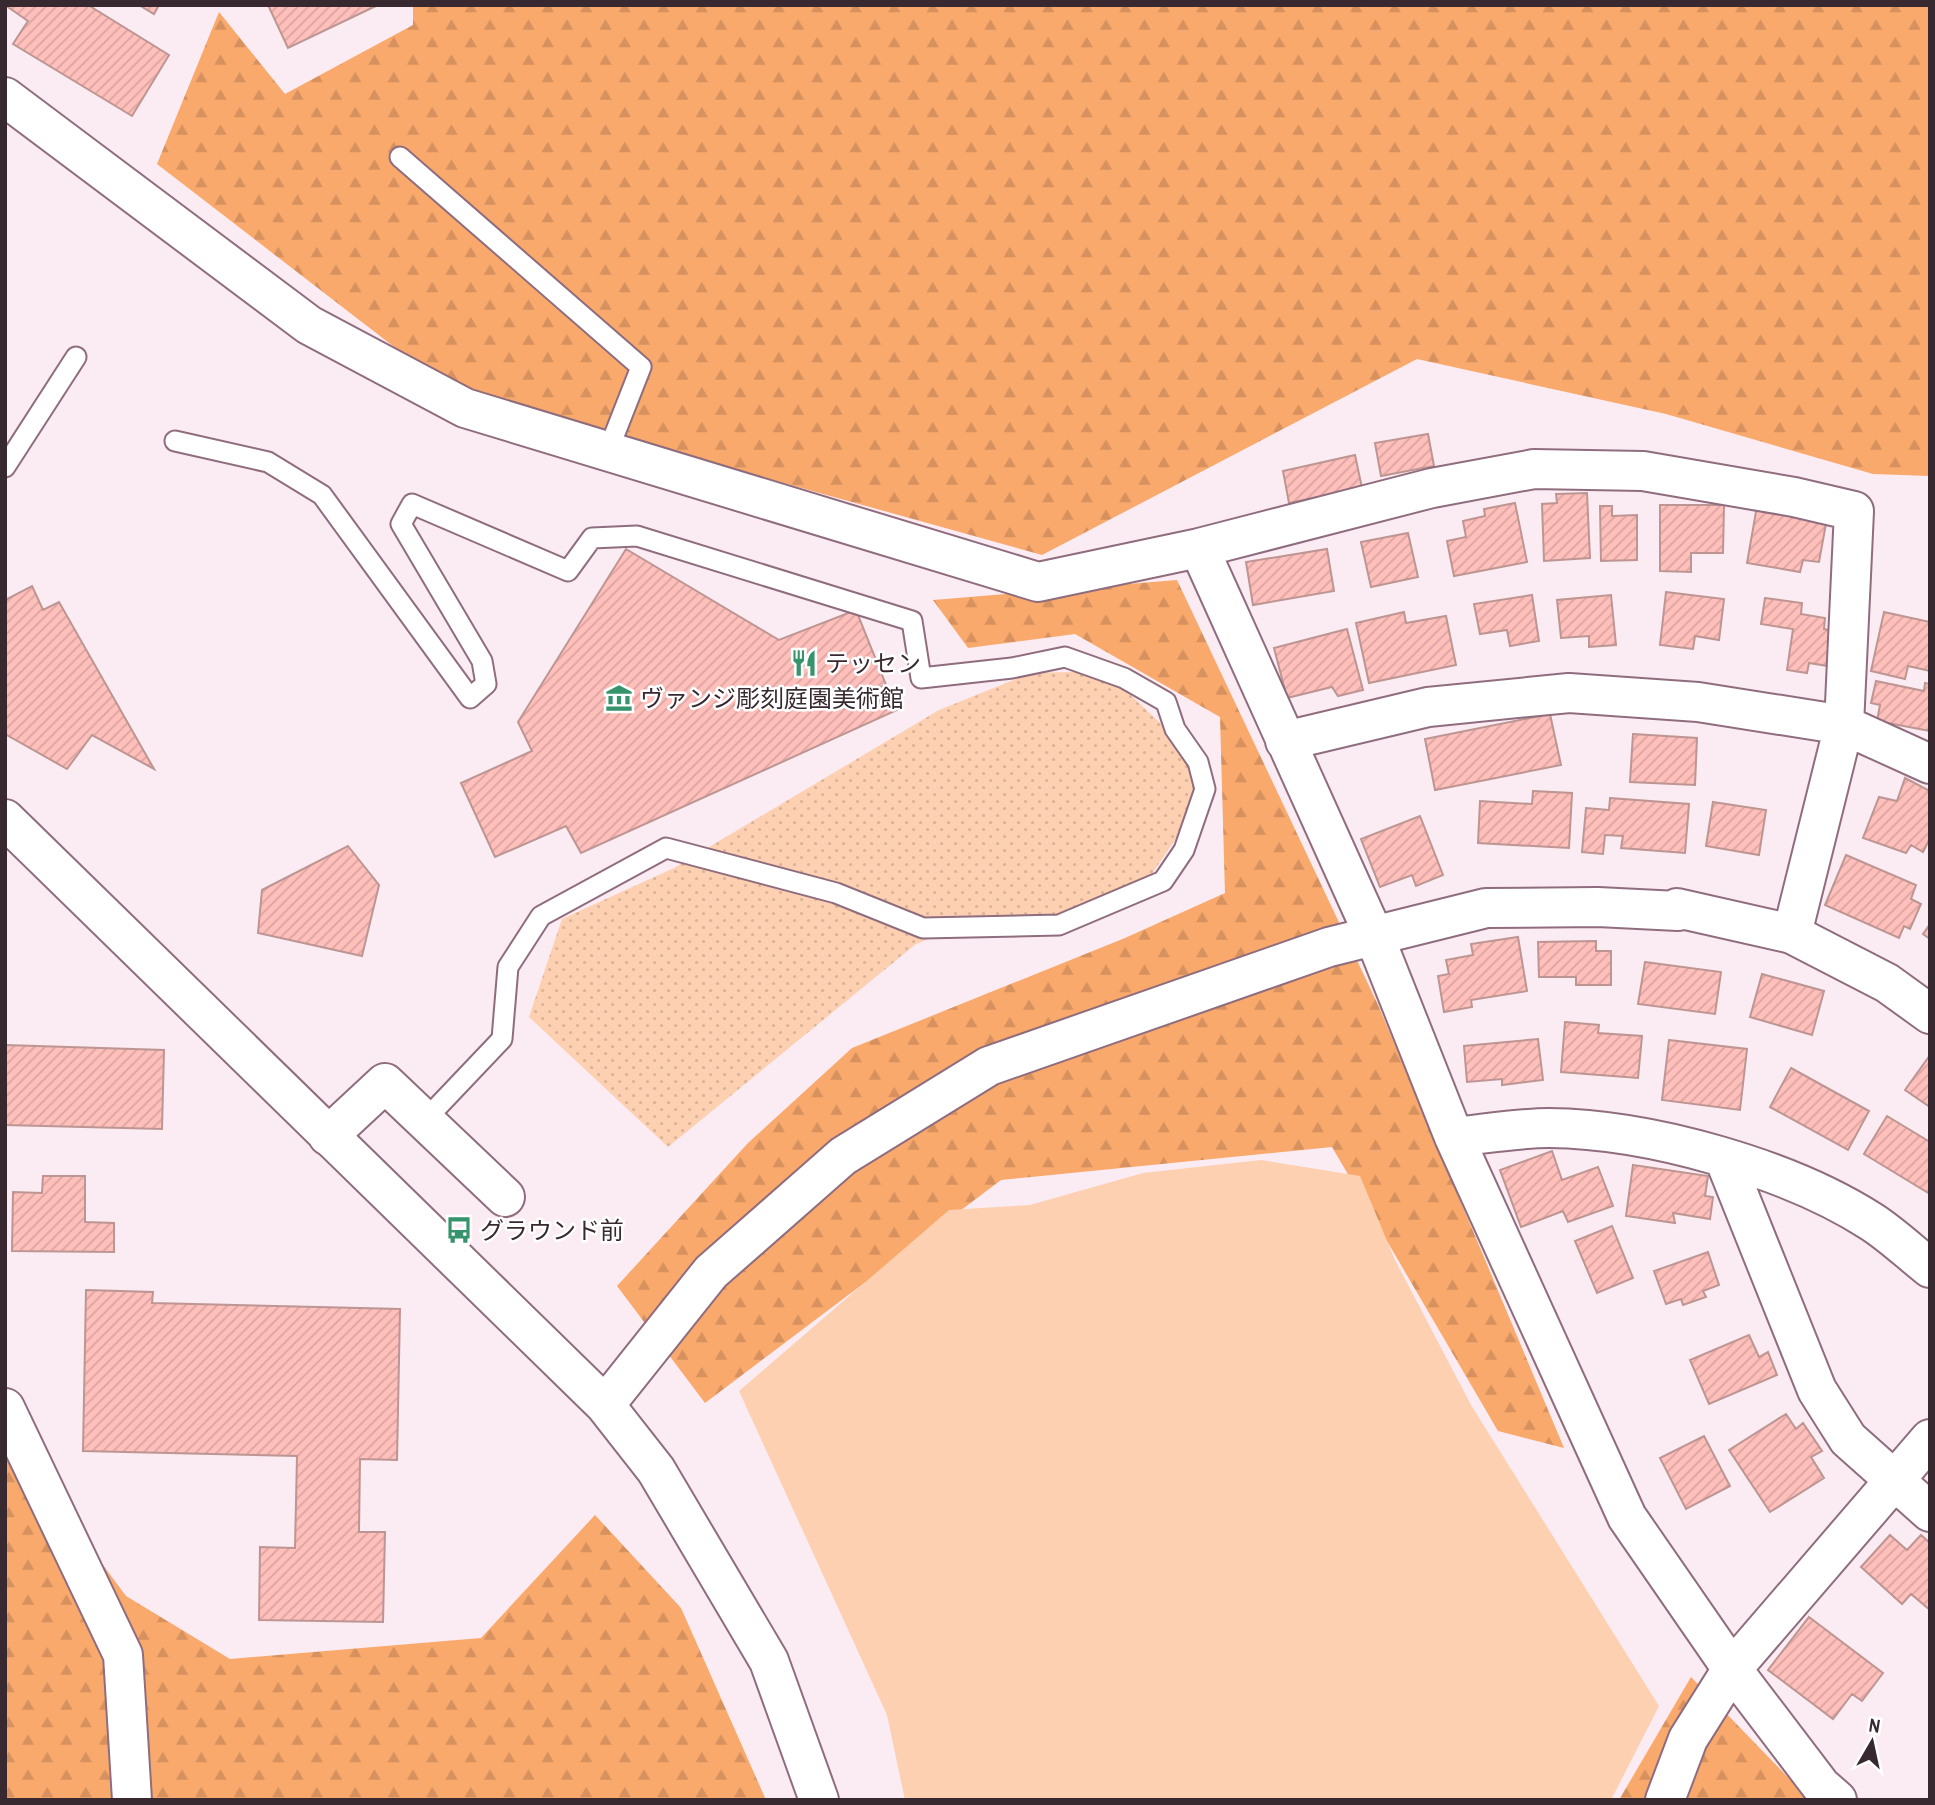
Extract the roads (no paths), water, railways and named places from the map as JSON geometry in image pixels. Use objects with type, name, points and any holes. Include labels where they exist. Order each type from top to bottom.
[{"type":"street","points":[[5,97],[309,324],[465,408],[1038,582],[1199,548],[1432,488],[1534,469],[1643,471],[1794,497],[1854,511],[1844,725],[1792,934]]},
{"type":"street","points":[[1199,548],[1375,938],[1454,1138],[1627,1517],[1732,1669],[1821,1786],[1837,1800]]},
{"type":"street","points":[[1285,741],[1428,707],[1569,694],[1698,702],[1844,725],[1930,764]]},
{"type":"street","points":[[5,820],[605,1405],[656,1470],[769,1661],[819,1800]]},
{"type":"street","points":[[605,1405],[711,1272],[843,1156],[989,1066],[1329,947],[1375,938],[1486,908],[1598,907],[1678,911],[1677,908],[1792,934],[1887,983],[1930,1014]]},
{"type":"street","points":[[328,1136],[386,1083],[505,1197]]},
{"type":"street","points":[[1454,1138],[1549,1128],[1645,1138],[1724,1158],[1805,1186],[1872,1222],[1930,1268]]},
{"type":"street","points":[[1724,1158],[1817,1390],[1848,1439],[1930,1512]]},
{"type":"street","points":[[5,1408],[123,1655],[132,1800]]},
{"type":"street","points":[[1665,1800],[1688,1739],[1732,1669],[1895,1483],[1930,1439]]},
{"type":"lane","points":[[400,157],[641,367],[608,451]]},
{"type":"lane","points":[[5,467],[76,357]]},
{"type":"lane","points":[[176,441],[268,462],[322,495],[470,698],[486,684],[482,661],[401,524],[412,504],[568,571],[592,538],[637,536],[912,621],[921,678],[1012,668],[1065,657],[1124,678],[1166,702],[1175,729],[1198,762],[1205,789],[1184,850],[1163,881],[1059,925],[923,928],[836,893],[666,848],[541,916],[508,967],[502,1039],[425,1120]]},
{"type":"place","name":"テッセン","points":[[804,663]]},
{"type":"place","name":"ヴァンジ彫刻庭園美術館","points":[[619,698]]},
{"type":"place","name":"グラウンド前","points":[[459,1230]]}]
